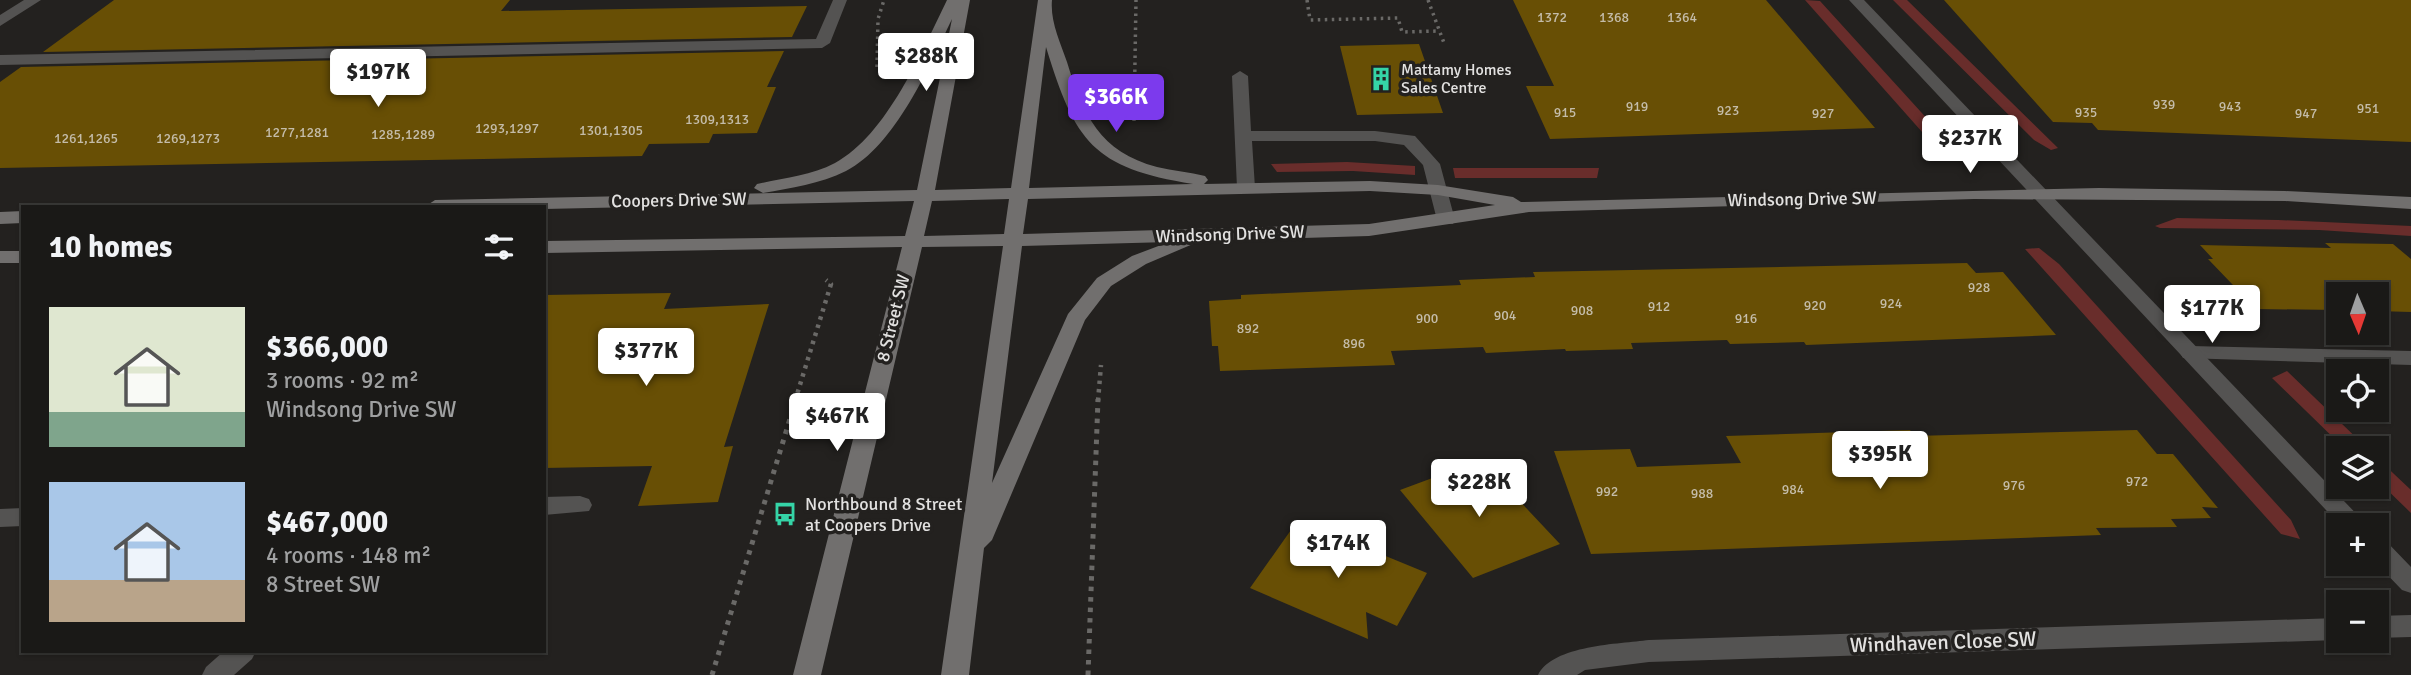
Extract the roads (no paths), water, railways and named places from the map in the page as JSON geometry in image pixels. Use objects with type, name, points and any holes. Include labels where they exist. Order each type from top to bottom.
[{"type":"main road","points":[[702,200],[806,180],[849,162],[876,135],[922,66],[954,0]]},
{"type":"main road","name":"8 Street SW","points":[[807,675],[924,194],[963,0]]},
{"type":"main road","points":[[1044,7],[1082,122],[1103,148],[1132,164],[1176,176],[1246,188]]},
{"type":"main road","points":[[955,675],[1044,7]]},
{"type":"main road","name":"Windsong Drive SW","points":[[1019,193],[1370,186],[1438,190],[1529,205]]},
{"type":"main road","name":"Coopers Drive SW","points":[[480,205],[1019,193]]},
{"type":"main road","name":"Windsong Drive SW","points":[[911,242],[1369,230],[1529,205],[2038,193],[2285,196],[2411,203]]},
{"type":"main road","points":[[0,218],[21,217]]},
{"type":"main road","points":[[968,567],[1075,319],[1104,282],[1139,260],[1205,234]]},
{"type":"main road","points":[[546,247],[911,242]]},
{"type":"main road","points":[[0,257],[21,257]]},
{"type":"street","points":[[0,22],[34,0]]},
{"type":"street","points":[[0,60],[822,43],[840,0]]},
{"type":"street","points":[[1856,0],[2344,513]]},
{"type":"street","points":[[1240,76],[1246,188]]},
{"type":"street","points":[[1244,136],[1375,136],[1409,140],[1431,164],[1446,220]]},
{"type":"street","points":[[2191,353],[2411,358]]},
{"type":"street","points":[[546,506],[580,505]]},
{"type":"street","points":[[0,518],[21,517]]},
{"type":"street","points":[[2389,560],[2411,583]]},
{"type":"street","points":[[2389,627],[2411,626]]},
{"type":"street","name":"Windhaven Close SW","points":[[1552,675],[1580,660],[1649,651],[2326,629]]},
{"type":"street","points":[[216,675],[240,653]]},
{"type":"place","name":"Mattamy Homes Sales Centre","points":[[1381,79]]},
{"type":"place","name":"Northbound 8 Street at Coopers Drive","points":[[785,514]]}]
